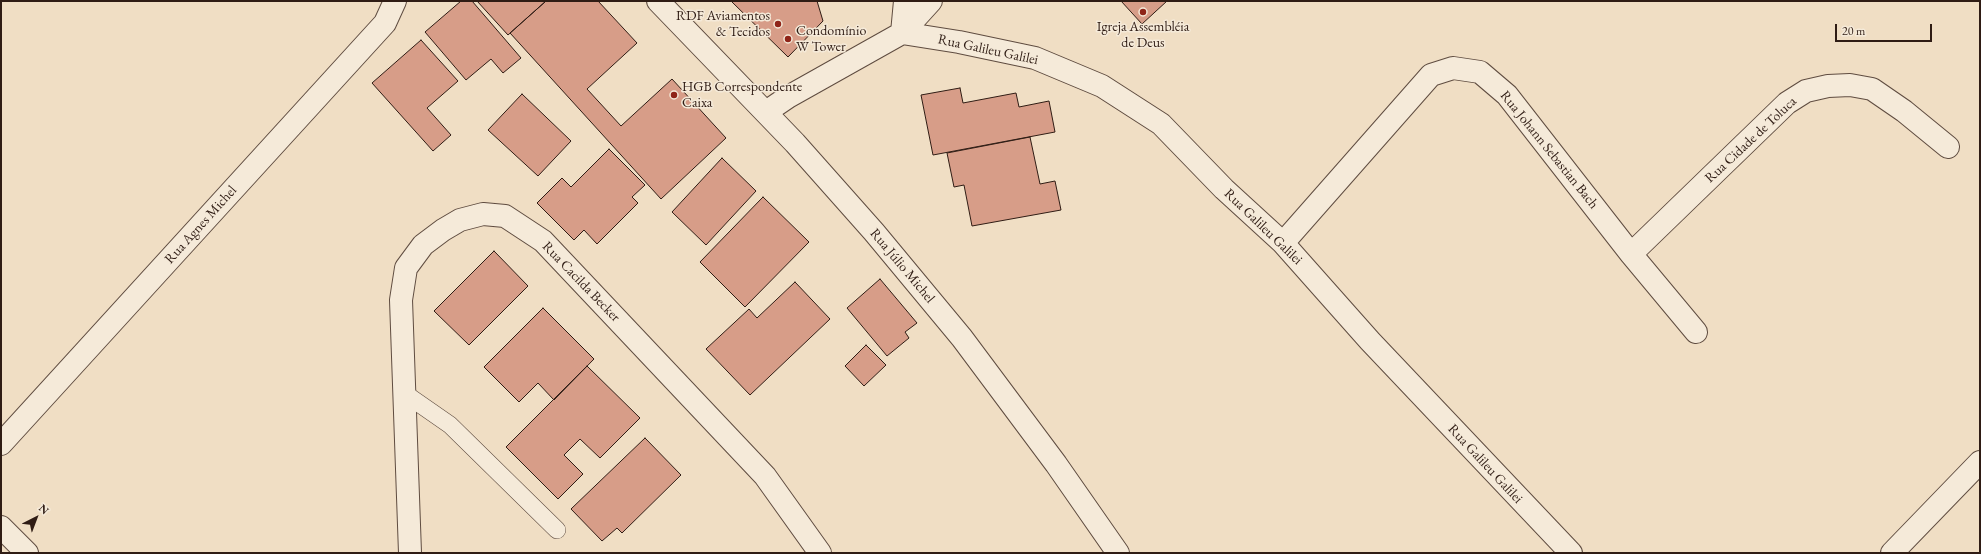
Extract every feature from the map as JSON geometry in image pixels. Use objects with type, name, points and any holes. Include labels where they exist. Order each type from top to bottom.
[{"type":"street","name":"Rua Agnes Michel","points":[[1,444],[385,23],[395,1]]},
{"type":"street","name":"Rua Júlio Michel","points":[[658,1],[766,112],[874,232],[962,338],[1056,464],[1118,553]]},
{"type":"street","points":[[902,33],[905,1]]},
{"type":"street","points":[[766,112],[788,97],[902,33],[931,1]]},
{"type":"street","name":"Rua Galileu Galilei","points":[[902,33],[958,42],[1035,58],[1102,86],[1161,124],[1224,189],[1283,243],[1370,341],[1571,553]]},
{"type":"street","name":"Rua Johann Sebastian Bach","points":[[1283,243],[1431,75],[1453,68],[1480,72],[1507,96],[1631,254],[1696,332]]},
{"type":"street","name":"Rua Cidade de Toluca","points":[[1631,254],[1787,103],[1806,91],[1828,86],[1850,85],[1872,88],[1904,111],[1948,147]]},
{"type":"street","name":"Rua Cacilda Becker","points":[[410,553],[401,300],[406,268],[423,245],[460,220],[483,214],[505,216],[543,241],[764,476],[820,553]]},
{"type":"street","points":[[1892,553],[1980,462]]},
{"type":"street","points":[[1,527],[27,553]]},
{"type":"lane","points":[[404,393],[450,425],[557,530]]},
{"type":"building","points":[[461,1],[472,1],[521,58],[503,73],[491,59],[466,80],[425,32]]},
{"type":"building","points":[[477,1],[546,1],[508,35]]},
{"type":"building","points":[[546,1],[598,1],[637,43],[587,89],[621,126],[672,79],[726,138],[661,199],[510,33]]},
{"type":"building","name":"Condomínio W Tower","points":[[731,1],[817,1],[823,21],[788,57]]},
{"type":"building","name":"Igreja Assembléia de Deus","points":[[1121,1],[1167,1],[1142,24]]},
{"type":"building","points":[[421,40],[458,81],[427,108],[451,135],[433,151],[372,83]]},
{"type":"building","points":[[960,88],[963,103],[1016,93],[1019,107],[1049,101],[1055,132],[933,155],[921,95]]},
{"type":"building","points":[[522,94],[571,141],[538,176],[488,130]]},
{"type":"building","points":[[1030,137],[1040,184],[1055,181],[1061,210],[972,226],[964,185],[954,187],[947,153]]},
{"type":"building","points":[[609,149],[645,185],[632,197],[638,203],[597,244],[584,230],[574,240],[537,203],[562,178],[571,187]]},
{"type":"building","points":[[722,158],[756,191],[706,245],[672,212]]},
{"type":"building","points":[[763,197],[809,242],[745,307],[700,262]]},
{"type":"building","points":[[494,251],[528,286],[469,345],[434,311]]},
{"type":"building","points":[[880,279],[917,323],[905,332],[909,338],[887,356],[847,308]]},
{"type":"building","points":[[795,282],[830,319],[750,395],[706,349],[749,309],[757,318]]},
{"type":"building","points":[[543,308],[594,359],[554,400],[538,383],[519,402],[484,367]]},
{"type":"building","points":[[866,345],[886,365],[864,386],[845,366]]},
{"type":"building","points":[[587,366],[640,418],[600,458],[580,439],[564,455],[583,474],[558,499],[506,447]]},
{"type":"building","points":[[645,438],[681,475],[622,533],[617,528],[602,541],[571,509]]},
{"type":"place","name":"Igreja Assembléia de Deus","points":[[1143,12]]},
{"type":"place","name":"RDF Aviamentos & Tecidos","points":[[778,24]]},
{"type":"place","name":"Condomínio W Tower","points":[[788,39]]},
{"type":"place","name":"HGB Correspondente Caixa","points":[[674,95]]}]
